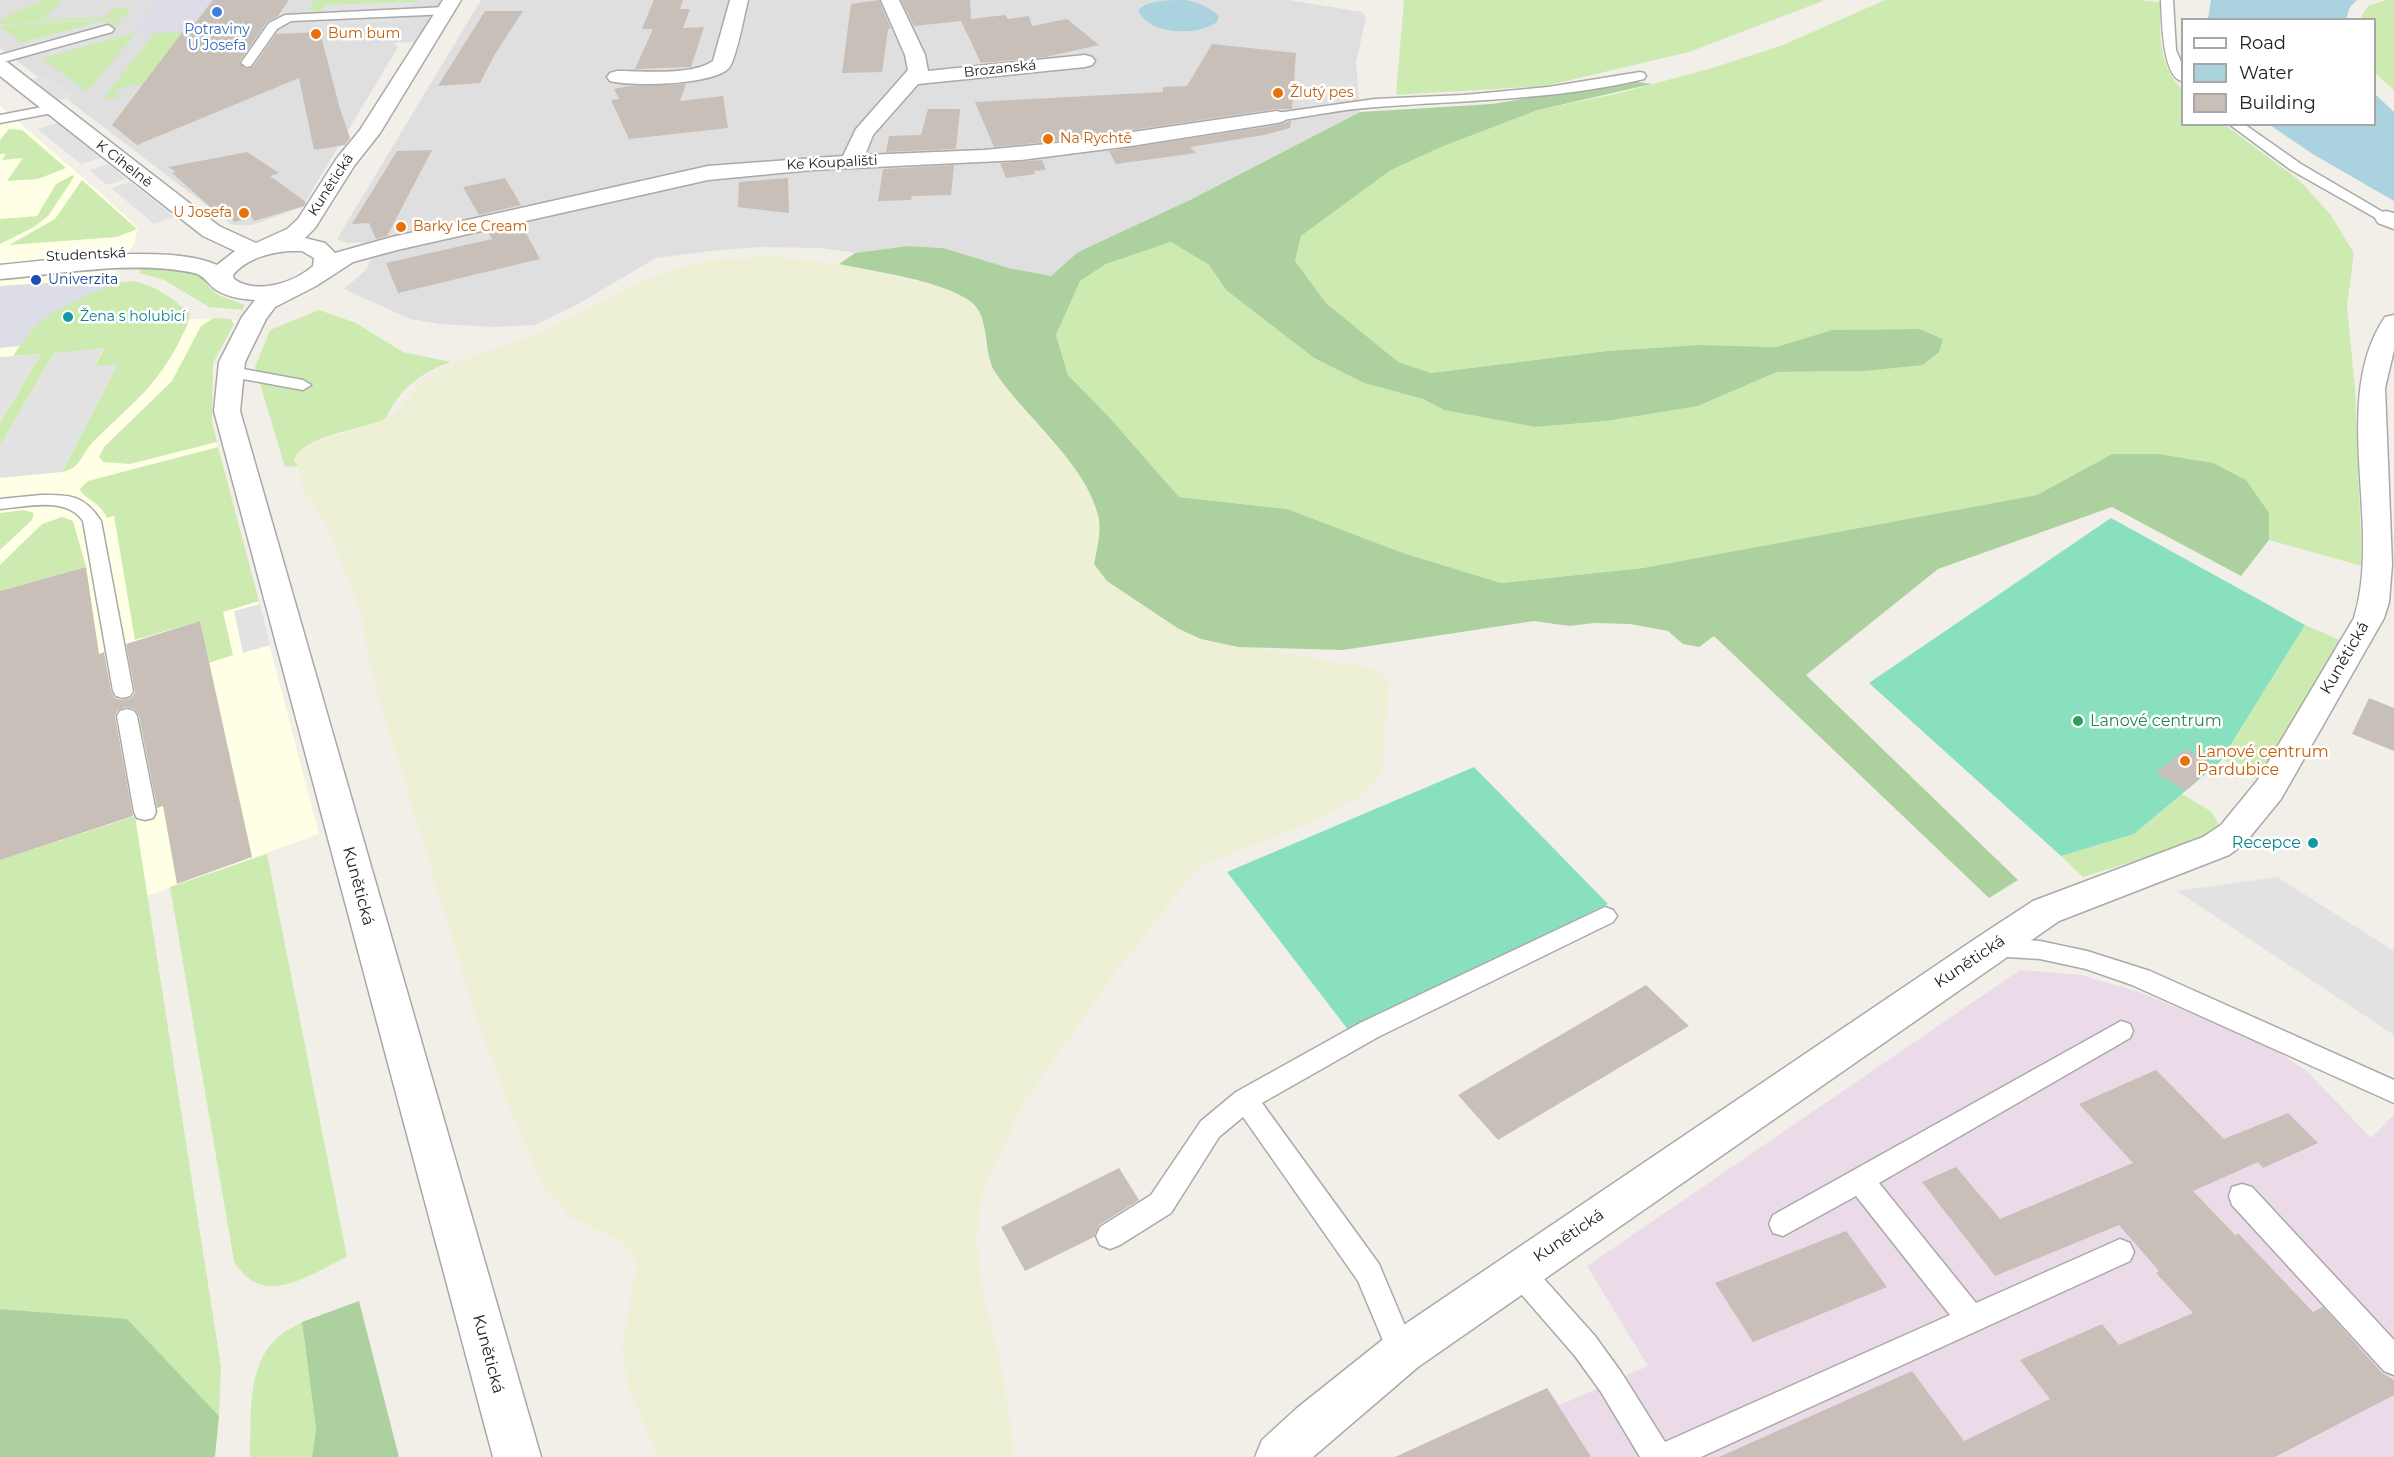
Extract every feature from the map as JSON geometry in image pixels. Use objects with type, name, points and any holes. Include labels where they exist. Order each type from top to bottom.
[{"type":"street","points":[[617,77],[698,74],[717,70],[722,64],[739,0]]},
{"type":"street","points":[[852,161],[862,133],[918,71],[919,64],[890,0]]},
{"type":"street","name":"Kunětická","points":[[251,252],[288,238],[302,228],[345,163],[369,133],[449,6]]},
{"type":"street","name":"Brozanská","points":[[914,78],[1085,61]]},
{"type":"street","name":"K Cihelně","points":[[0,66],[171,202],[224,239],[251,252]]},
{"type":"street","name":"Ke Koupališti","points":[[318,264],[392,244],[708,173],[852,161],[986,156],[1065,148],[1277,117]]},
{"type":"street","name":"Kunětická","points":[[318,264],[319,240],[340,202],[369,133]]},
{"type":"street","points":[[171,202],[185,218],[187,230],[173,258]]},
{"type":"street","points":[[173,258],[251,252],[290,244],[308,246],[318,264]]},
{"type":"street","points":[[251,252],[223,270],[221,275],[228,287],[248,293],[274,292],[318,264]]},
{"type":"street","name":"Studentská","points":[[0,261],[101,253],[173,258]]},
{"type":"street","points":[[173,258],[208,269],[228,287],[253,300],[240,348]]},
{"type":"street","name":"Studentská","points":[[0,272],[173,258]]},
{"type":"street","points":[[240,348],[266,302],[318,264]]},
{"type":"street","name":"Kunětická","points":[[1279,1457],[1314,1424],[1402,1352],[1991,946],[2046,911],[2216,846],[2233,834],[2269,790],[2369,618],[2374,602],[2377,564],[2373,388],[2382,347],[2394,322]]},
{"type":"street","name":"Kunětická","points":[[240,348],[227,411],[517,1457]]},
{"type":"lane","points":[[2167,0],[2170,50],[2181,75]]},
{"type":"lane","points":[[247,63],[273,26],[289,18],[449,6]]},
{"type":"lane","points":[[0,59],[108,29]]},
{"type":"lane","points":[[1277,117],[1375,103],[1464,99],[1548,91],[1640,75]]},
{"type":"lane","points":[[0,119],[53,109]]},
{"type":"lane","points":[[2238,126],[2296,167],[2390,220]]},
{"type":"lane","points":[[240,348],[243,374],[303,385]]},
{"type":"lane","points":[[0,504],[44,501],[70,503],[81,507],[92,521],[123,691]]},
{"type":"lane","points":[[127,716],[145,812]]},
{"type":"lane","points":[[1110,1236],[1161,1204],[1210,1129],[1245,1100],[1360,1035],[1605,916]]},
{"type":"lane","points":[[1991,946],[2040,950],[2087,960],[2141,978],[2394,1092]]},
{"type":"lane","points":[[1783,1224],[2121,1031]]},
{"type":"lane","points":[[1245,1100],[1369,1273],[1402,1352]]},
{"type":"lane","points":[[1860,1180],[1971,1319]]},
{"type":"lane","points":[[2242,1196],[2394,1361]]},
{"type":"lane","points":[[1666,1457],[2120,1252]]},
{"type":"lane","points":[[1519,1270],[1585,1346],[1611,1382],[1657,1457]]},
{"type":"shaded area","points":[[0,0],[445,0],[418,42],[393,43],[398,47],[302,207],[252,225],[232,225],[0,48]]},
{"type":"shaded area","points":[[158,0],[213,0],[196,22],[195,31],[131,34]]},
{"type":"shaded area","points":[[481,0],[1289,0],[1362,12],[1366,17],[1356,63],[1360,112],[1190,200],[1078,252],[1051,276],[1009,268],[943,248],[908,246],[855,253],[821,248],[762,247],[656,258],[578,304],[535,325],[493,327],[440,324],[410,319],[344,289],[366,270],[372,257],[360,242],[348,243],[337,239]]},
{"type":"shaded area","points":[[416,2],[412,8],[321,12],[325,5]]},
{"type":"shaded area","points":[[407,15],[404,22],[310,26],[315,19]]},
{"type":"shaded area","points":[[104,21],[117,30],[101,35],[106,39],[39,58],[21,43]]},
{"type":"shaded area","points":[[48,75],[76,96],[58,101],[30,80]]},
{"type":"shaded area","points":[[1304,80],[1356,81],[1358,99],[1302,109]]},
{"type":"shaded area","points":[[0,106],[138,228],[134,244],[109,281],[182,319],[237,320],[212,361],[209,416],[319,834],[0,949]]},
{"type":"shaded area","points":[[57,123],[101,158],[81,164],[37,129]]},
{"type":"shaded area","points":[[108,164],[126,179],[107,185],[89,170]]},
{"type":"shaded area","points":[[130,182],[174,217],[154,224],[111,188]]},
{"type":"shaded area","points":[[771,256],[839,264],[938,286],[968,299],[975,306],[983,322],[985,344],[994,370],[1028,414],[1083,477],[1099,515],[1099,536],[1094,564],[1179,629],[1201,639],[1371,668],[1383,674],[1389,681],[1382,771],[1362,795],[1311,823],[1212,861],[1194,872],[1113,976],[1024,1102],[981,1196],[977,1242],[984,1299],[1001,1361],[1015,1457],[657,1457],[628,1385],[622,1347],[637,1263],[627,1245],[568,1216],[542,1184],[505,1097],[474,1010],[371,672],[360,609],[326,525],[303,488],[299,469],[294,460],[296,455],[314,442],[378,422],[395,413],[422,383],[439,369],[546,330],[644,280],[689,265],[718,260]]},
{"type":"shaded area","points":[[101,279],[118,283],[91,293],[50,314],[34,327],[20,346],[0,348],[0,286]]},
{"type":"shaded area","points":[[104,348],[94,366],[117,365],[62,472],[0,478],[0,446],[54,353]]},
{"type":"shaded area","points":[[41,354],[0,423],[0,357]]},
{"type":"shaded area","points":[[260,604],[270,645],[243,653],[234,611]]},
{"type":"shaded area","points":[[2277,877],[2394,951],[2394,1035],[2177,891]]},
{"type":"shaded area","points":[[2020,970],[2081,975],[2142,993],[2269,1046],[2308,1072],[2371,1138],[2394,1114],[2394,1457],[1402,1457],[1401,1454],[1481,1418],[1484,1425],[1514,1404],[1547,1388],[1560,1405],[1648,1366],[1587,1266]]},
{"type":"green space","points":[[43,0],[61,0],[43,19],[104,17],[113,8],[132,7],[123,18],[0,24],[0,20]]},
{"type":"green space","points":[[315,0],[419,0],[418,2],[325,5],[321,12],[309,10]]},
{"type":"green space","points":[[1404,0],[1823,1],[1689,52],[1545,86],[1396,95]]},
{"type":"green space","points":[[1885,0],[2138,0],[2160,2],[2164,60],[2174,80],[2181,88],[2181,126],[2226,126],[2299,180],[2330,214],[2354,253],[2347,306],[2355,389],[2362,566],[2269,540],[2269,513],[2112,454],[2037,495],[1643,568],[1501,583],[1403,553],[1287,509],[1179,497],[1109,417],[1068,375],[1056,335],[1080,281],[1106,264],[1171,242],[1209,265],[1226,290],[1314,358],[1364,383],[1423,399],[1444,410],[1535,427],[1607,421],[1698,406],[1777,372],[1864,371],[1919,329],[1832,330],[1776,347],[1699,345],[1607,351],[1431,373],[1398,363],[1326,303],[1295,261],[1301,236],[1391,170],[1441,147],[1538,110],[1620,93],[1712,68],[1783,45]]},
{"type":"green space","points":[[2394,0],[2394,90],[2376,74],[2376,18],[2361,18],[2368,6]]},
{"type":"green space","points":[[121,19],[117,24],[111,26],[104,21],[22,43],[0,26]]},
{"type":"green space","points":[[224,29],[145,84],[122,87],[114,92],[120,95],[134,95],[103,99],[155,32]]},
{"type":"green space","points":[[136,33],[87,92],[42,58],[131,34]]},
{"type":"green space","points":[[1632,81],[1652,84],[1538,110],[1441,147],[1391,170],[1301,236],[1295,261],[1326,303],[1398,362],[1431,373],[1607,351],[1699,345],[1776,347],[1832,330],[1919,329],[1943,339],[1939,352],[1923,365],[1864,371],[1777,372],[1698,406],[1607,421],[1535,427],[1444,410],[1423,399],[1364,383],[1314,358],[1226,290],[1209,265],[1171,242],[1106,264],[1080,281],[1056,335],[1068,375],[1109,417],[1179,497],[1287,509],[1403,553],[1501,583],[1643,568],[2037,495],[2112,454],[2158,454],[2213,463],[2246,480],[2269,513],[2269,540],[2241,576],[2112,507],[1938,569],[1806,675],[2018,880],[1989,898],[1714,636],[1699,647],[1683,644],[1668,631],[1630,624],[1594,623],[1569,626],[1534,621],[1343,650],[1238,647],[1201,639],[1179,629],[1107,581],[1094,564],[1099,527],[1098,515],[1091,496],[1068,459],[995,372],[991,364],[984,325],[977,307],[942,287],[839,264],[855,253],[908,246],[943,248],[1009,268],[1051,276],[1078,252],[1190,200],[1360,112],[1492,104]]},
{"type":"green space","points":[[9,129],[22,130],[66,168],[38,179],[7,181],[23,158],[2,160],[6,154],[0,154],[0,140]]},
{"type":"green space","points":[[73,175],[74,177],[48,216],[34,227],[0,244],[0,219],[37,216],[56,184]]},
{"type":"green space","points":[[82,180],[137,229],[117,237],[9,245],[55,219]]},
{"type":"green space","points":[[140,267],[194,271],[205,277],[209,287],[218,295],[245,305],[242,310],[209,307],[164,280],[140,273]]},
{"type":"green space","points":[[133,281],[164,293],[190,314],[189,321],[171,357],[152,384],[93,442],[73,468],[62,472],[117,365],[94,367],[104,349],[54,353],[0,446],[0,423],[41,354],[13,356],[29,333],[68,302],[107,285]]},
{"type":"green space","points":[[319,310],[356,323],[403,352],[451,362],[430,371],[412,383],[398,398],[386,418],[322,438],[300,451],[294,460],[298,466],[285,467],[255,367],[270,330]]},
{"type":"green space","points":[[214,318],[231,319],[234,324],[213,363],[212,421],[217,442],[130,464],[103,462],[99,457],[104,447],[172,381],[201,326]]},
{"type":"green space","points":[[218,447],[259,601],[223,612],[233,655],[209,663],[200,621],[135,640],[114,516],[107,518],[104,512],[80,489],[88,481]]},
{"type":"green space","points":[[24,510],[34,513],[32,520],[0,550],[0,513]]},
{"type":"green space","points":[[62,517],[73,521],[86,567],[0,591],[0,565],[42,524]]},
{"type":"green space","name":"Lanové centrum","points":[[2111,518],[2305,625],[2220,762],[2134,834],[2061,856],[1869,683]]},
{"type":"green space","points":[[2305,625],[2342,641],[2260,780],[2222,759]]},
{"type":"green space","points":[[1474,767],[1608,904],[1349,1031],[1227,872]]},
{"type":"green space","points":[[2182,794],[2212,812],[2222,830],[2189,844],[2083,877],[2061,856],[2134,834]]},
{"type":"green space","points":[[135,816],[221,1367],[219,1416],[127,1320],[0,1309],[0,860]]},
{"type":"green space","points":[[267,854],[347,1257],[302,1279],[272,1286],[258,1284],[246,1276],[234,1261],[170,887]]},
{"type":"green space","points":[[359,1301],[399,1457],[312,1457],[316,1429],[302,1322]]},
{"type":"green space","points":[[0,1309],[127,1319],[219,1416],[215,1457],[0,1457]]},
{"type":"green space","points":[[302,1322],[316,1429],[312,1457],[250,1457],[251,1408],[256,1374],[270,1345],[282,1334]]},
{"type":"water","points":[[1186,0],[1211,10],[1219,16],[1217,22],[1198,30],[1175,31],[1152,25],[1138,10],[1153,2]]},
{"type":"water","points":[[2211,0],[2357,0],[2350,7],[2346,18],[2208,18]]},
{"type":"water","points":[[2376,95],[2394,112],[2394,201],[2311,153],[2271,126],[2376,126]]},
{"type":"building","points":[[213,0],[289,0],[278,16],[267,22],[239,62],[246,69],[253,67],[276,34],[320,32],[350,138],[345,145],[314,150],[299,78],[137,145],[112,125],[190,22],[196,22]]},
{"type":"building","points":[[654,0],[683,0],[680,9],[690,9],[683,28],[704,27],[691,67],[635,69],[653,29],[642,29]]},
{"type":"building","points":[[879,0],[891,29],[888,29],[882,72],[842,73],[851,4]]},
{"type":"building","points":[[901,0],[970,0],[971,19],[1005,15],[1008,19],[1029,16],[1032,26],[1067,19],[1099,45],[1045,57],[981,63],[961,21],[914,26]]},
{"type":"building","points":[[485,11],[523,11],[495,54],[480,83],[438,86]]},
{"type":"building","points":[[1212,44],[1296,53],[1292,109],[1277,109],[1057,141],[994,147],[975,102],[1163,92],[1163,87],[1187,86]]},
{"type":"building","points":[[686,84],[680,101],[723,96],[728,128],[629,139],[611,100],[619,99],[614,89],[628,86]]},
{"type":"building","points":[[928,109],[960,109],[956,149],[886,152],[889,136],[921,135]]},
{"type":"building","points":[[1291,121],[1290,128],[1264,135],[1190,147],[1196,153],[1116,164],[1109,151],[1277,125]]},
{"type":"building","points":[[432,150],[387,236],[376,239],[369,223],[352,224],[397,151]]},
{"type":"building","points":[[247,152],[279,173],[270,176],[306,202],[304,206],[254,221],[251,216],[235,222],[219,209],[215,211],[172,173],[176,172],[168,167]]},
{"type":"building","points":[[1042,160],[1046,170],[1006,178],[1000,163]]},
{"type":"building","points":[[954,165],[951,195],[912,196],[911,200],[878,201],[883,169]]},
{"type":"building","points":[[505,178],[521,205],[479,215],[463,187]]},
{"type":"building","points":[[788,178],[789,213],[738,207],[739,182]]},
{"type":"building","points":[[521,224],[540,259],[398,293],[386,263],[492,239],[488,232]]},
{"type":"building","points":[[86,567],[99,654],[104,652],[111,691],[115,698],[122,700],[131,698],[135,692],[126,644],[200,621],[252,857],[177,884],[163,806],[157,808],[139,716],[135,709],[126,707],[118,710],[115,716],[133,816],[0,860],[0,591]]},
{"type":"building","points":[[2369,698],[2394,708],[2394,751],[2352,734]]},
{"type":"building","points":[[2186,749],[2215,766],[2185,791],[2156,773]]},
{"type":"building","points":[[1646,985],[1689,1026],[1498,1140],[1458,1095]]},
{"type":"building","points":[[2156,1070],[2224,1139],[2288,1113],[2318,1143],[2263,1168],[2258,1162],[2193,1191],[2235,1235],[2239,1234],[2313,1312],[2323,1307],[2382,1373],[2394,1380],[2394,1395],[2275,1457],[1719,1457],[1912,1371],[1964,1441],[2050,1399],[2020,1360],[2102,1324],[2119,1345],[2193,1313],[2156,1273],[2159,1271],[2119,1225],[1995,1276],[1922,1182],[1956,1167],[2000,1219],[2133,1163],[2079,1104]]},
{"type":"building","points":[[1119,1168],[1139,1200],[1099,1225],[1094,1237],[1025,1271],[1001,1227]]},
{"type":"building","points":[[1846,1231],[1887,1287],[1753,1342],[1715,1283]]},
{"type":"building","points":[[1547,1388],[1591,1457],[1395,1457],[1481,1418]]},
{"type":"place","name":"Potraviny U Josefa","points":[[217,12]]},
{"type":"place","name":"Bum bum","points":[[316,34]]},
{"type":"place","name":"Žlutý pes","points":[[1278,93]]},
{"type":"place","name":"Na Rychtě","points":[[1048,139]]},
{"type":"place","name":"U Josefa","points":[[244,213]]},
{"type":"place","name":"Barky Ice Cream","points":[[401,227]]},
{"type":"place","name":"Univerzita","points":[[36,280]]},
{"type":"place","name":"Žena s holubicí","points":[[68,317]]},
{"type":"place","name":"Lanové centrum","points":[[2078,721]]},
{"type":"place","name":"Lanové centrum Pardubice","points":[[2185,761]]},
{"type":"place","name":"Recepce","points":[[2313,843]]}]
